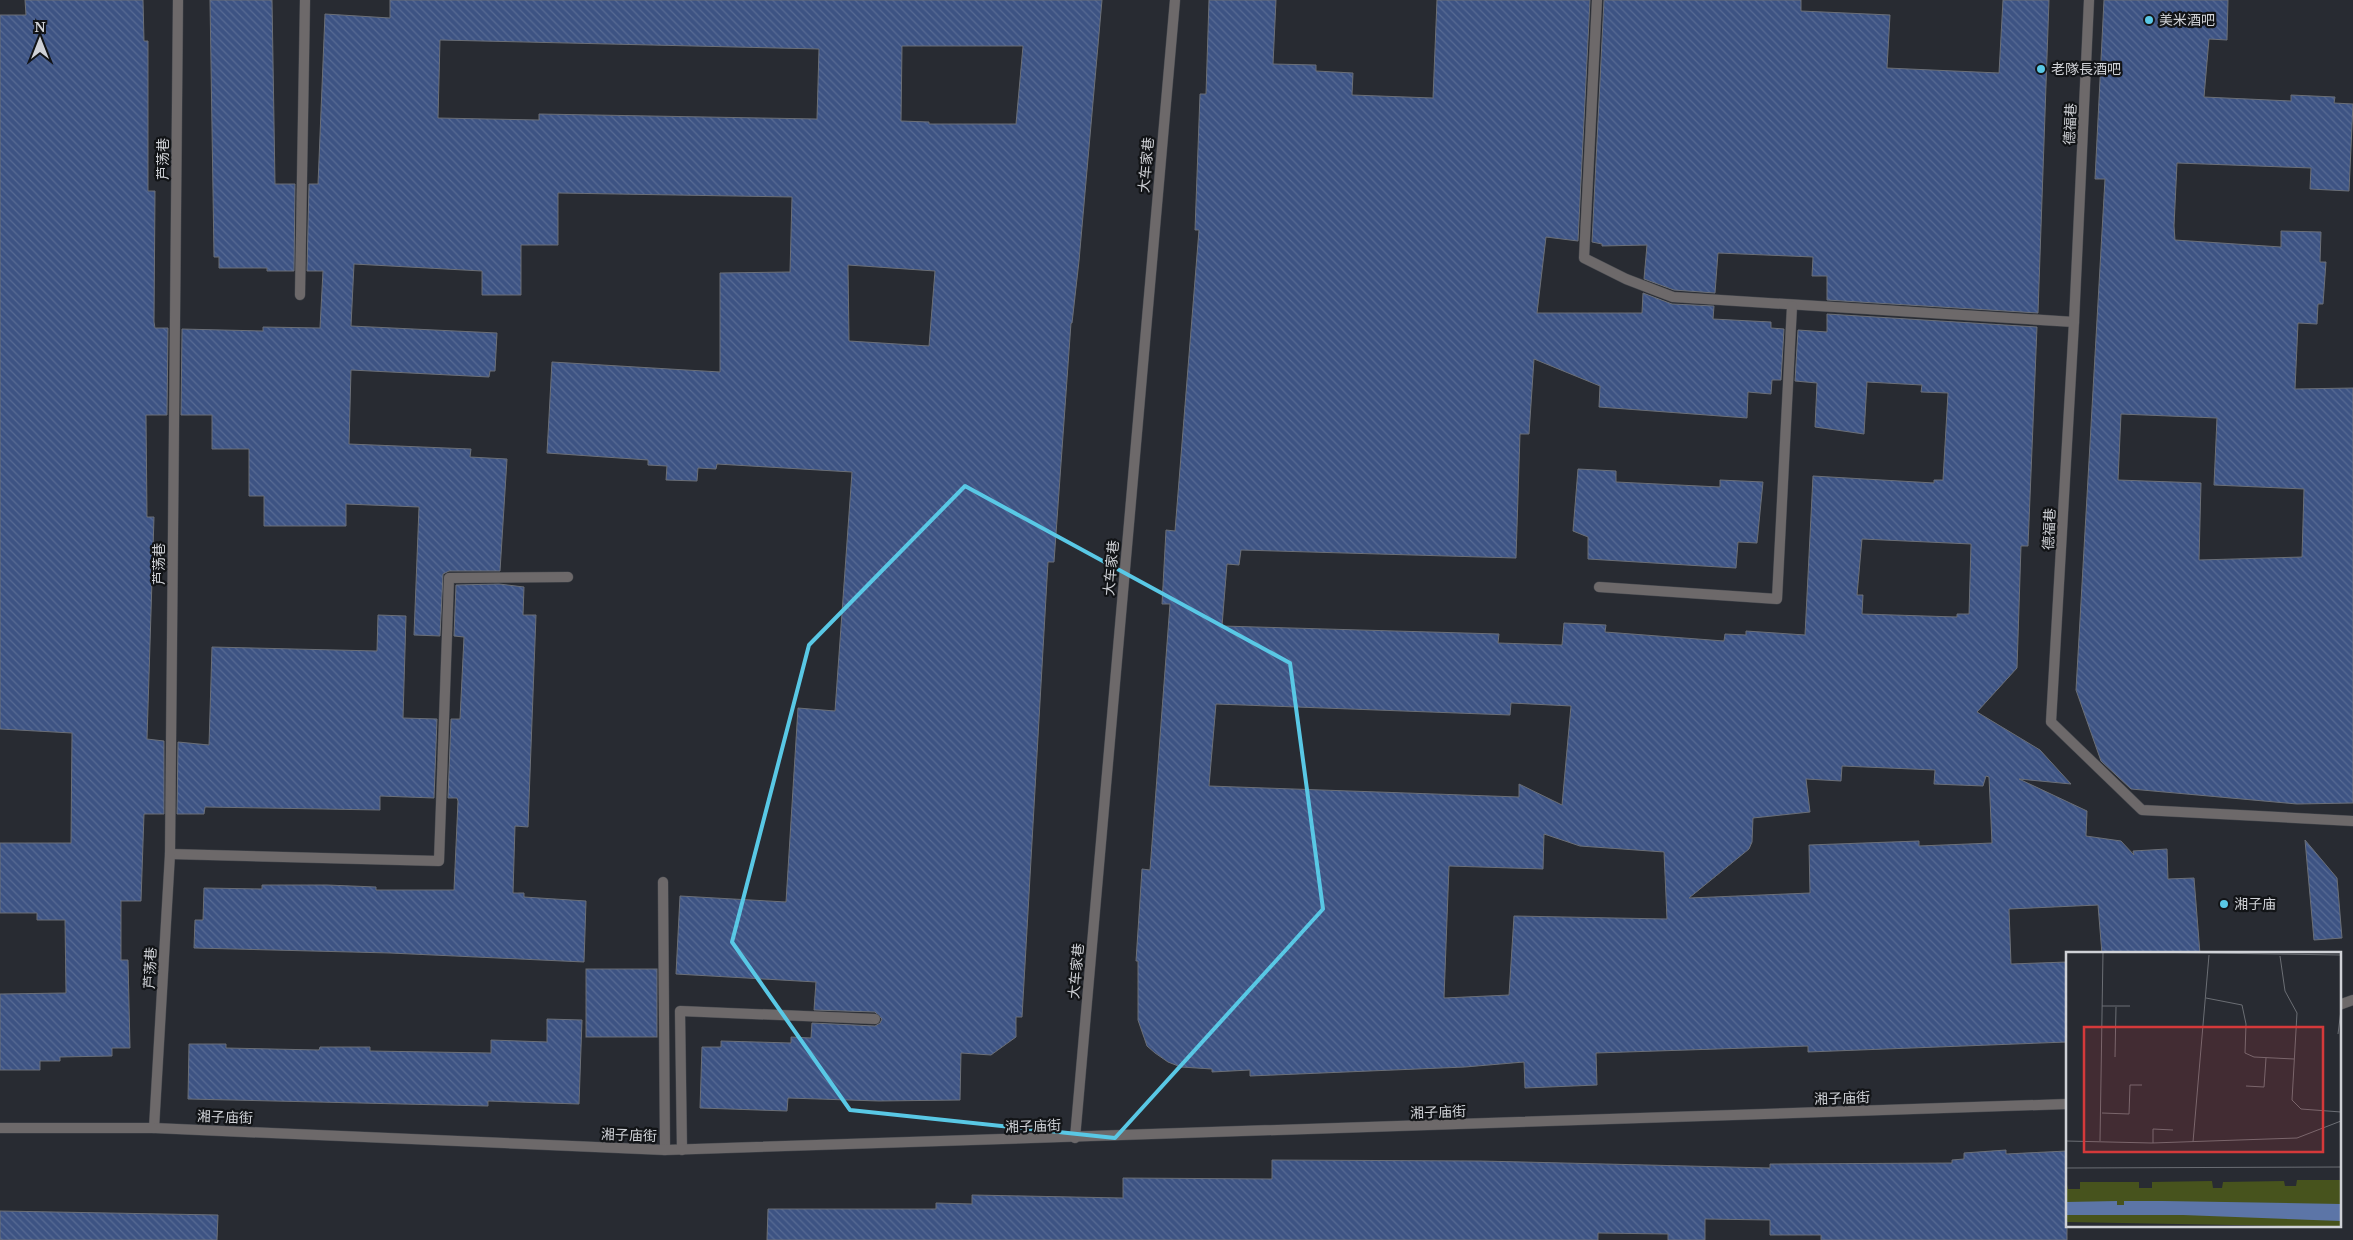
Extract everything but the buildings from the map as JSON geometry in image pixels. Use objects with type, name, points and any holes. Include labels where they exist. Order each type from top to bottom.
[{"type":"street","name":"芦荡巷","points":[[154,1128],[170,854],[178,0]]},
{"type":"street","points":[[300,295],[305,0]]},
{"type":"street","name":"大车家巷","points":[[1075,1138],[1175,0]]},
{"type":"street","points":[[1597,0],[1584,258],[1626,279],[1673,297],[1792,306],[2074,322]]},
{"type":"street","name":"德福巷","points":[[2089,0],[2074,322],[2051,722],[2142,810],[2353,821]]},
{"type":"street","points":[[1599,587],[1777,599],[1792,306]]},
{"type":"street","points":[[170,854],[439,861],[449,578],[568,577]]},
{"type":"street","points":[[663,882],[665,1150]]},
{"type":"street","points":[[2340,1005],[2353,1000]]},
{"type":"street","points":[[682,1150],[680,1011],[875,1018]]},
{"type":"street","name":"湘子庙街","points":[[0,1128],[154,1128],[682,1150],[2066,1104]]},
{"type":"highlighted area","points":[[965,486],[1290,663],[1323,909],[1115,1138],[850,1110],[732,942],[809,645]]},
{"type":"place","name":"美米酒吧","points":[[2149,20]]},
{"type":"place","name":"老隊長酒吧","points":[[2041,69]]},
{"type":"place","name":"湘子庙","points":[[2224,904]]}]
